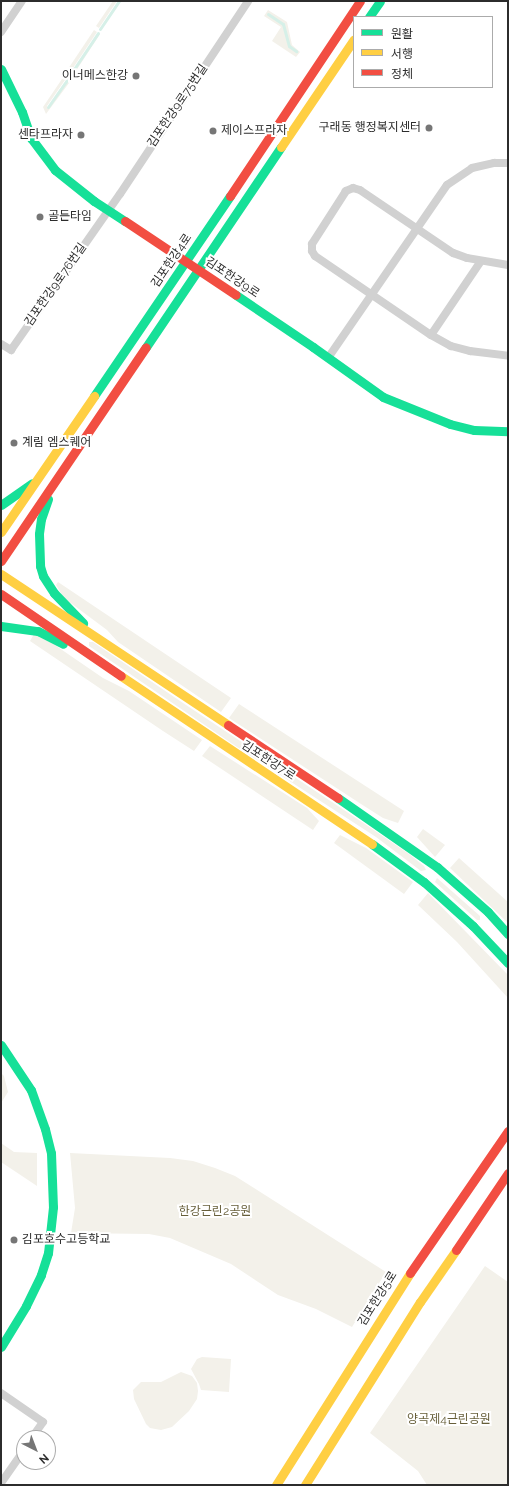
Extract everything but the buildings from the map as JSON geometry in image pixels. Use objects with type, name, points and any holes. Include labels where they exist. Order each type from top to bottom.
[{"type":"street","points":[[1,32],[22,1]]},
{"type":"street","name":"김포한강9로75번길","points":[[108,210],[248,1]]},
{"type":"street","name":"김포한강4로","points":[[1,532],[41,476],[186,262],[360,1]]},
{"type":"street","points":[[370,16],[380,1]]},
{"type":"street","points":[[1,561],[353,40]]},
{"type":"street","name":"김포한강9로","points":[[1,69],[22,112],[31,138],[47,160],[65,179],[108,210],[199,270],[383,397],[425,416],[474,430],[508,431]]},
{"type":"street","points":[[328,358],[446,185],[458,176],[483,165],[508,163]]},
{"type":"street","points":[[508,265],[481,261],[453,253],[360,190],[353,188],[346,191],[314,238],[312,251],[315,256],[373,294],[431,335],[451,346],[470,351],[508,356]]},
{"type":"street","name":"김포한강9로76번길","points":[[1,344],[11,350],[108,210]]},
{"type":"street","points":[[431,335],[481,261]]},
{"type":"street","points":[[1,505],[41,476]]},
{"type":"street","points":[[56,480],[41,519],[38,545],[40,566],[43,576],[54,593],[101,641]]},
{"type":"street","name":"김포한강7로","points":[[1,574],[380,826],[437,867],[488,912],[508,934]]},
{"type":"street","name":"김포한강7로","points":[[1,594],[365,839],[424,882],[473,926],[508,963]]},
{"type":"street","points":[[1,626],[38,631],[114,671]]},
{"type":"street","points":[[1,1045],[31,1090],[45,1129],[50,1153],[53,1207],[48,1253],[41,1275],[26,1306],[1,1347]]},
{"type":"street","name":"김포한강5로","points":[[276,1485],[397,1290],[508,1131]]},
{"type":"street","points":[[305,1485],[420,1302],[508,1173]]},
{"type":"street","points":[[1,1393],[43,1422],[38,1430]]},
{"type":"street","points":[[1,1483],[16,1461]]},
{"type":"green space","points":[[113,1],[117,1],[99,28],[96,26]]},
{"type":"green space","points":[[268,10],[287,22],[292,45],[300,52],[296,57],[272,41],[281,27],[264,16]]},
{"type":"green space","points":[[94,30],[97,32],[67,77],[64,75]]},
{"type":"green space","points":[[98,33],[100,34],[70,80],[68,78]]},
{"type":"green space","points":[[62,79],[65,80],[47,106],[48,108],[66,81],[69,83],[46,114],[43,107]]},
{"type":"green space","points":[[58,582],[231,698],[221,712],[118,642],[107,630],[64,598],[56,585]]},
{"type":"green space","points":[[34,634],[49,641],[103,678],[129,691],[202,740],[194,751],[30,641]]},
{"type":"green space","points":[[89,642],[93,642],[365,824],[409,854],[424,866],[426,870],[421,871],[376,837],[237,747],[89,646]]},
{"type":"green space","points":[[239,704],[404,811],[398,823],[383,818],[229,718]]},
{"type":"green space","points":[[210,746],[307,808],[319,821],[313,830],[202,756]]},
{"type":"green space","points":[[423,829],[445,845],[435,857],[417,837]]},
{"type":"green space","points":[[340,835],[366,848],[413,882],[404,894],[334,843]]},
{"type":"green space","points":[[459,858],[508,902],[508,923],[450,868]]},
{"type":"green space","points":[[437,878],[480,916],[480,920],[477,920],[435,882]]},
{"type":"green space","points":[[428,893],[508,975],[508,998],[457,942],[418,905]]},
{"type":"green space","points":[[1,1073],[4,1076],[8,1092],[1,1103]]},
{"type":"green space","points":[[1,1143],[14,1152],[37,1153],[37,1186],[1,1162]]},
{"type":"green space","name":"한강근린2공원","points":[[70,1153],[170,1158],[193,1161],[215,1168],[235,1176],[386,1272],[352,1327],[316,1309],[278,1295],[231,1264],[170,1238],[149,1234],[71,1233],[75,1208]]},
{"type":"green space","name":"양곡제4근린공원","points":[[485,1266],[508,1282],[508,1485],[427,1485],[418,1471],[370,1433]]},
{"type":"green space","points":[[202,1357],[231,1359],[229,1392],[201,1390],[191,1369],[197,1359]]},
{"type":"green space","points":[[181,1372],[192,1376],[197,1383],[197,1399],[189,1411],[172,1427],[161,1430],[150,1428],[146,1424],[134,1399],[133,1390],[141,1382],[161,1382]]},
{"type":"waterway","points":[[100,29],[119,1]]},
{"type":"waterway","points":[[268,14],[283,24],[289,46],[296,51]]},
{"type":"waterway","points":[[68,78],[98,33]]},
{"type":"waterway","points":[[48,107],[66,81]]},
{"type":"traffic: fast","points":[[370,16],[380,1]]},
{"type":"traffic: fast","points":[[1,69],[22,112],[31,138],[55,170],[94,201],[125,221]]},
{"type":"traffic: fast","points":[[146,347],[281,147]]},
{"type":"traffic: fast","points":[[94,396],[230,196]]},
{"type":"traffic: fast","points":[[236,295],[383,397],[450,424],[474,430],[508,431]]},
{"type":"traffic: fast","points":[[1,505],[32,483]]},
{"type":"traffic: fast","points":[[48,499],[41,519],[39,534],[40,566],[43,576],[54,593],[83,623]]},
{"type":"traffic: fast","points":[[1,626],[38,631],[63,644]]},
{"type":"traffic: fast","points":[[338,798],[437,867],[488,912],[508,934]]},
{"type":"traffic: fast","points":[[372,844],[424,882],[473,926],[508,963]]},
{"type":"traffic: fast","points":[[1,1045],[31,1090],[45,1129],[51,1153],[53,1207],[48,1253],[41,1275],[26,1306],[1,1347]]},
{"type":"traffic: slow","points":[[281,147],[353,40]]},
{"type":"traffic: slow","points":[[1,532],[94,396]]},
{"type":"traffic: slow","points":[[1,574],[228,725]]},
{"type":"traffic: slow","points":[[121,676],[372,844]]},
{"type":"traffic: slow","points":[[305,1485],[420,1302],[456,1250]]},
{"type":"traffic: slow","points":[[276,1485],[410,1273]]},
{"type":"traffic: jam","points":[[230,196],[360,1]]},
{"type":"traffic: jam","points":[[125,221],[236,295]]},
{"type":"traffic: jam","points":[[1,561],[146,347]]},
{"type":"traffic: jam","points":[[1,594],[121,676]]},
{"type":"traffic: jam","points":[[228,725],[338,798]]},
{"type":"traffic: jam","points":[[410,1273],[508,1131]]},
{"type":"traffic: jam","points":[[456,1250],[508,1173]]},
{"type":"place","name":"이너메스한강","points":[[136,76]]},
{"type":"place","name":"구래동 행정복지센터","points":[[429,128]]},
{"type":"place","name":"제이스프라자","points":[[213,131]]},
{"type":"place","name":"센타프라자","points":[[81,135]]},
{"type":"place","name":"골든타임","points":[[40,217]]},
{"type":"place","name":"계림 엠스퀘어","points":[[14,443]]},
{"type":"place","name":"김포호수고등학교","points":[[14,1240]]}]
